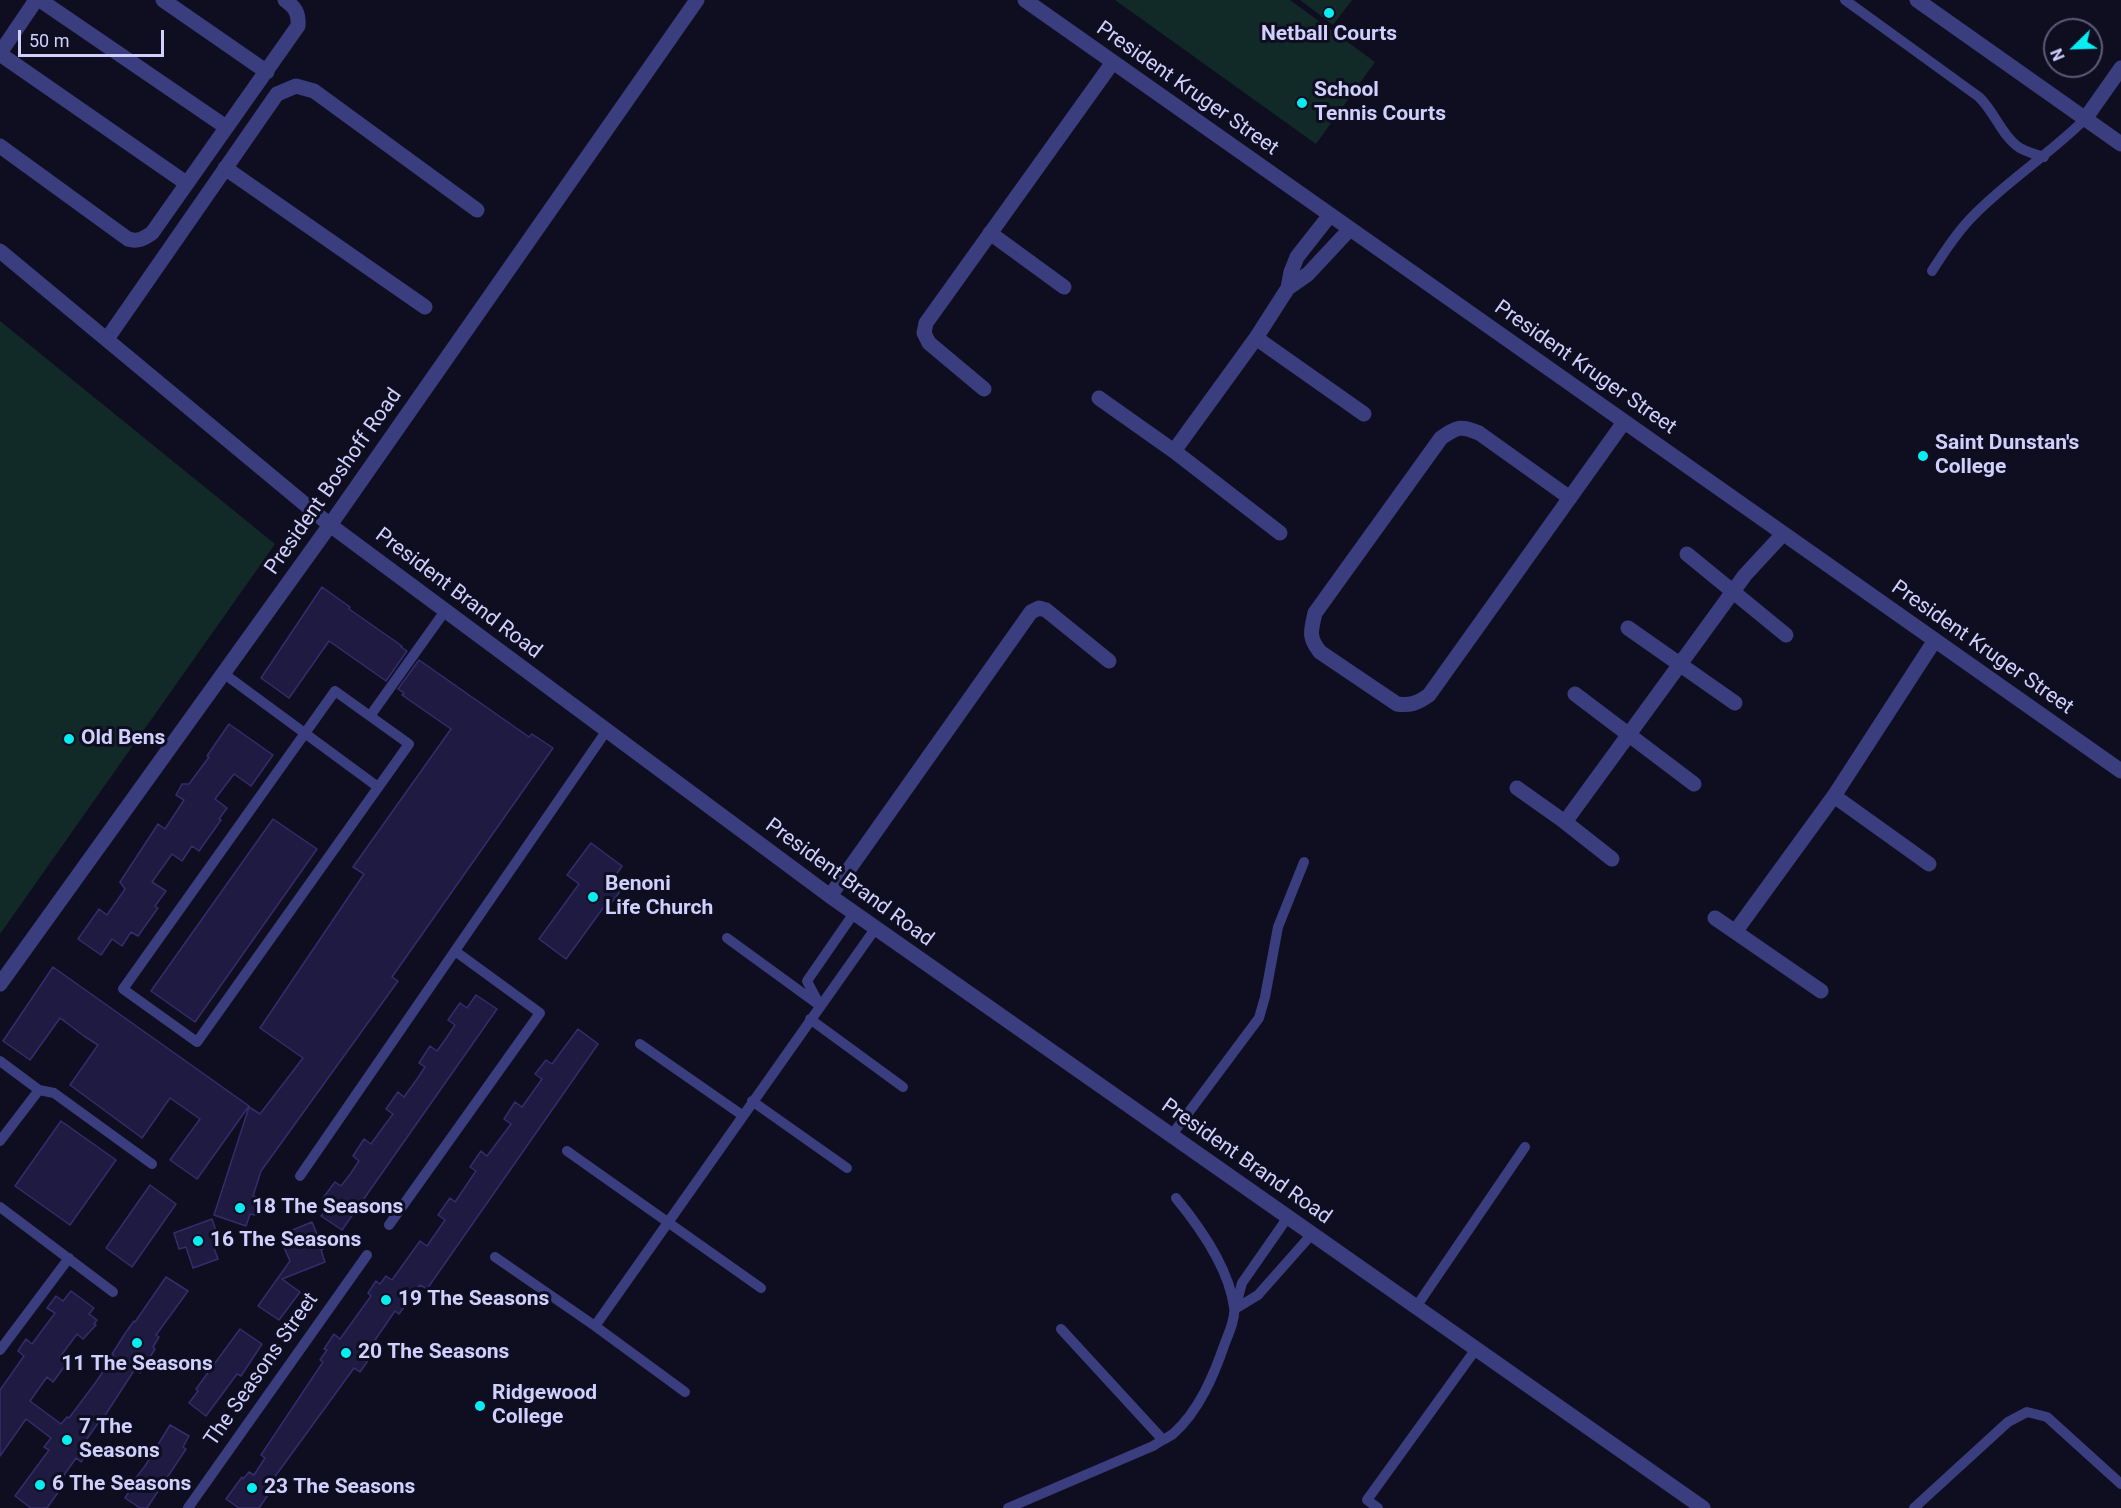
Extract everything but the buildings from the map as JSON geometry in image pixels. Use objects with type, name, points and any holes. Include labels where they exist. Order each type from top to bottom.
[{"type":"street","points":[[186,183],[0,53],[38,0],[226,127]]},
{"type":"street","points":[[163,0],[267,72]]},
{"type":"street","points":[[0,146],[128,239],[135,241],[152,233],[298,26],[294,6],[285,0]]},
{"type":"street","name":"President Boshoff Road","points":[[0,984],[330,525],[697,0]]},
{"type":"street","name":"President Kruger Street","points":[[1025,0],[2121,771]]},
{"type":"street","points":[[1917,0],[2121,144]]},
{"type":"street","points":[[984,389],[929,343],[924,333],[930,317],[1113,62]]},
{"type":"street","points":[[2085,119],[2121,68]]},
{"type":"street","points":[[107,339],[276,94],[296,86],[314,91],[477,210]]},
{"type":"street","points":[[225,168],[425,307]]},
{"type":"street","points":[[1174,451],[1256,338],[1288,288],[1297,258],[1330,214]]},
{"type":"street","points":[[1288,288],[1308,274],[1350,229]]},
{"type":"street","points":[[990,233],[1064,287]]},
{"type":"street","name":"President Brand Road","points":[[0,251],[330,525],[830,896],[1703,1508]]},
{"type":"street","points":[[1256,338],[1364,414]]},
{"type":"street","points":[[1098,398],[1174,451],[1280,533]]},
{"type":"street","points":[[1570,498],[1479,433],[1464,427],[1454,429],[1441,438],[1315,613],[1311,641],[1320,652],[1396,704],[1409,706],[1419,702],[1429,695],[1570,498],[1624,422]]},
{"type":"street","points":[[1565,822],[1745,575],[1783,534]]},
{"type":"street","points":[[1688,554],[1786,635]]},
{"type":"street","points":[[830,896],[1031,612],[1039,608],[1046,610],[1108,661]]},
{"type":"street","points":[[1628,628],[1734,703]]},
{"type":"street","points":[[1735,932],[1834,796],[1935,640]]},
{"type":"street","points":[[1575,694],[1694,784]]},
{"type":"street","points":[[1517,788],[1565,822],[1612,860]]},
{"type":"street","points":[[1834,796],[1929,864]]},
{"type":"street","points":[[1715,918],[1821,991]]},
{"type":"lane","points":[[1845,0],[1979,97],[1988,106],[2009,138],[2018,146],[2044,157]]},
{"type":"lane","points":[[1932,271],[1951,242],[1972,217],[2044,157],[2085,119]]},
{"type":"lane","points":[[370,716],[445,611]]},
{"type":"lane","points":[[223,674],[378,787]]},
{"type":"lane","points":[[335,691],[409,744],[197,1042],[123,989],[304,733],[335,691]]},
{"type":"lane","points":[[300,1176],[607,730]]},
{"type":"lane","points":[[1171,1136],[1259,1018],[1278,927],[1304,862]]},
{"type":"lane","points":[[819,1005],[807,981],[854,913]]},
{"type":"lane","points":[[595,1326],[819,1005],[875,929]]},
{"type":"lane","points":[[727,938],[819,1005]]},
{"type":"lane","points":[[389,1225],[540,1013],[454,951]]},
{"type":"lane","points":[[810,1019],[903,1087]]},
{"type":"lane","points":[[640,1044],[742,1115]]},
{"type":"lane","points":[[0,1061],[39,1090],[54,1093],[152,1164]]},
{"type":"lane","points":[[0,1141],[39,1090]]},
{"type":"lane","points":[[752,1101],[847,1168]]},
{"type":"lane","points":[[1416,1307],[1525,1147]]},
{"type":"lane","points":[[567,1151],[761,1288]]},
{"type":"lane","points":[[1176,1198],[1198,1225],[1216,1257],[1235,1309]]},
{"type":"lane","points":[[0,1208],[113,1292]]},
{"type":"lane","points":[[1008,1508],[1021,1505],[1173,1434],[1194,1409],[1215,1372],[1242,1283],[1288,1217]]},
{"type":"lane","points":[[1235,1309],[1258,1295],[1312,1234]]},
{"type":"lane","name":"The Seasons Street","points":[[188,1508],[367,1255]]},
{"type":"lane","points":[[495,1257],[685,1392]]},
{"type":"lane","points":[[0,1350],[69,1258]]},
{"type":"lane","points":[[1061,1329],[1162,1440]]},
{"type":"lane","points":[[1377,1508],[1367,1500],[1476,1349]]},
{"type":"lane","points":[[1914,1508],[2008,1422],[2027,1412],[2047,1417],[2121,1484]]},
{"type":"green space","name":"School Tennis Courts","points":[[1115,0],[1290,0],[1375,62],[1316,144]]},
{"type":"green space","name":"Netball Courts","points":[[1300,0],[1352,0],[1333,25]]},
{"type":"green space","name":"Old Bens","points":[[0,321],[275,544],[0,934]]},
{"type":"place","name":"Netball Courts","points":[[1329,13]]},
{"type":"place","name":"School Tennis Courts","points":[[1302,103]]},
{"type":"place","name":"Saint Dunstan's College","points":[[1923,456]]},
{"type":"place","name":"Old Bens","points":[[69,739]]},
{"type":"place","name":"Benoni Life Church","points":[[593,897]]},
{"type":"place","name":"18 The Seasons","points":[[240,1208]]},
{"type":"place","name":"16 The Seasons","points":[[198,1241]]},
{"type":"place","name":"19 The Seasons","points":[[386,1300]]},
{"type":"place","name":"11 The Seasons","points":[[137,1343]]},
{"type":"place","name":"20 The Seasons","points":[[346,1353]]},
{"type":"place","name":"Ridgewood College","points":[[480,1406]]},
{"type":"place","name":"7 The Seasons","points":[[67,1440]]},
{"type":"place","name":"6 The Seasons","points":[[40,1485]]},
{"type":"place","name":"23 The Seasons","points":[[252,1488]]}]
